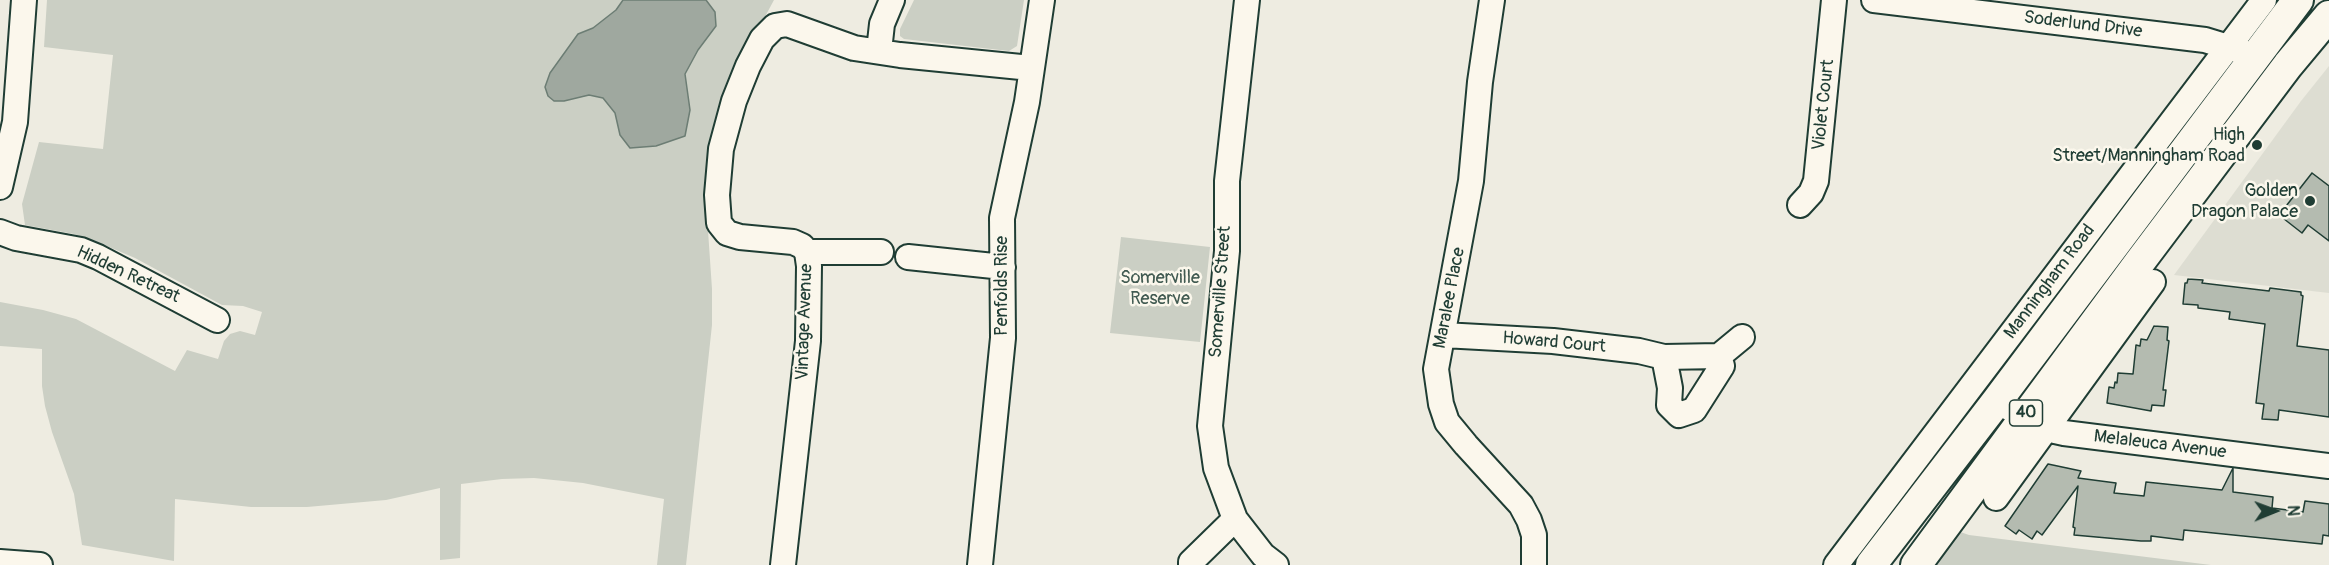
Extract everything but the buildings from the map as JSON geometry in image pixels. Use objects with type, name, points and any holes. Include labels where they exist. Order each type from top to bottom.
[{"type":"main road","name":"Manningham Road","points":[[1871,565],[1997,401],[2241,52],[2298,0]]},
{"type":"main road","name":"40","points":[[1916,565],[2035,423],[2288,65],[2329,16]]},
{"type":"street","points":[[0,187],[24,0]]},
{"type":"street","points":[[879,51],[882,24],[892,0]]},
{"type":"street","name":"Somerville Street","points":[[1247,0],[1227,181],[1227,251],[1210,426],[1216,468],[1235,519],[1263,555],[1276,565]]},
{"type":"street","name":"Maralee Place","points":[[1492,0],[1480,82],[1471,181],[1437,369],[1441,404],[1447,422],[1521,505],[1534,535],[1534,565]]},
{"type":"street","name":"Violet Court","points":[[1800,205],[1811,193],[1816,181],[1834,0]]},
{"type":"street","name":"Soderlund Drive","points":[[1874,0],[2167,35],[2241,52]]},
{"type":"street","name":"Manningham Road","points":[[1836,565],[2241,52],[2264,0]]},
{"type":"street","name":"Penfolds Rise","points":[[980,565],[1003,338],[1002,218],[1028,102],[1041,4]]},
{"type":"street","name":"Vintage Avenue","points":[[783,565],[808,341],[809,266],[807,252],[802,246],[793,242],[740,237],[727,233],[719,223],[717,195],[721,149],[734,101],[747,66],[762,39],[775,26],[787,24],[854,48],[1031,68]]},
{"type":"street","name":"Hidden Retreat","points":[[0,232],[16,238],[81,250],[217,320]]},
{"type":"street","points":[[807,252],[881,252]]},
{"type":"street","points":[[908,257],[1003,267]]},
{"type":"street","points":[[1996,498],[2035,423],[2153,282]]},
{"type":"street","name":"Howard Court","points":[[1443,335],[1553,341],[1638,351],[1664,357],[1719,356]]},
{"type":"street","points":[[1664,357],[1670,388],[1669,405],[1679,415],[1694,410],[1722,366],[1719,356],[1742,337]]},
{"type":"street","name":"Melaleuca Avenue","points":[[1997,401],[2035,423],[2329,466]]},
{"type":"street","points":[[1191,565],[1191,562],[1235,519]]},
{"type":"street","points":[[0,562],[40,565]]},
{"type":"shaded area","points":[[623,0],[706,0],[715,12],[716,26],[698,50],[685,74],[690,110],[685,136],[656,146],[630,148],[620,135],[615,113],[603,98],[589,95],[554,101],[548,96],[545,87],[550,73],[578,34],[593,28],[616,10]]},
{"type":"shaded area","points":[[2329,66],[2329,293],[2174,275],[2301,101]]},
{"type":"green space","points":[[47,0],[774,0],[747,50],[707,216],[712,325],[686,565],[657,565],[664,499],[583,483],[534,478],[461,484],[460,558],[440,560],[440,488],[386,500],[307,507],[251,507],[175,499],[174,561],[82,545],[74,494],[45,406],[42,386],[42,349],[0,346],[0,302],[76,319],[175,371],[187,350],[218,359],[224,341],[230,334],[240,331],[255,335],[262,312],[243,306],[222,305],[135,258],[95,241],[74,234],[25,225],[22,204],[39,142],[103,149],[113,55],[44,47]]},
{"type":"green space","points":[[914,0],[1024,0],[1017,46],[1009,51],[904,39],[900,36],[900,29]]},
{"type":"green space","name":"Somerville Reserve","points":[[1121,237],[1210,247],[1200,342],[1110,333]]},
{"type":"green space","points":[[1943,526],[1969,535],[2211,565],[1914,565]]},
{"type":"place","name":"High Street/Manningham Road","points":[[2257,145]]},
{"type":"place","name":"Golden Dragon Palace","points":[[2310,201]]}]
